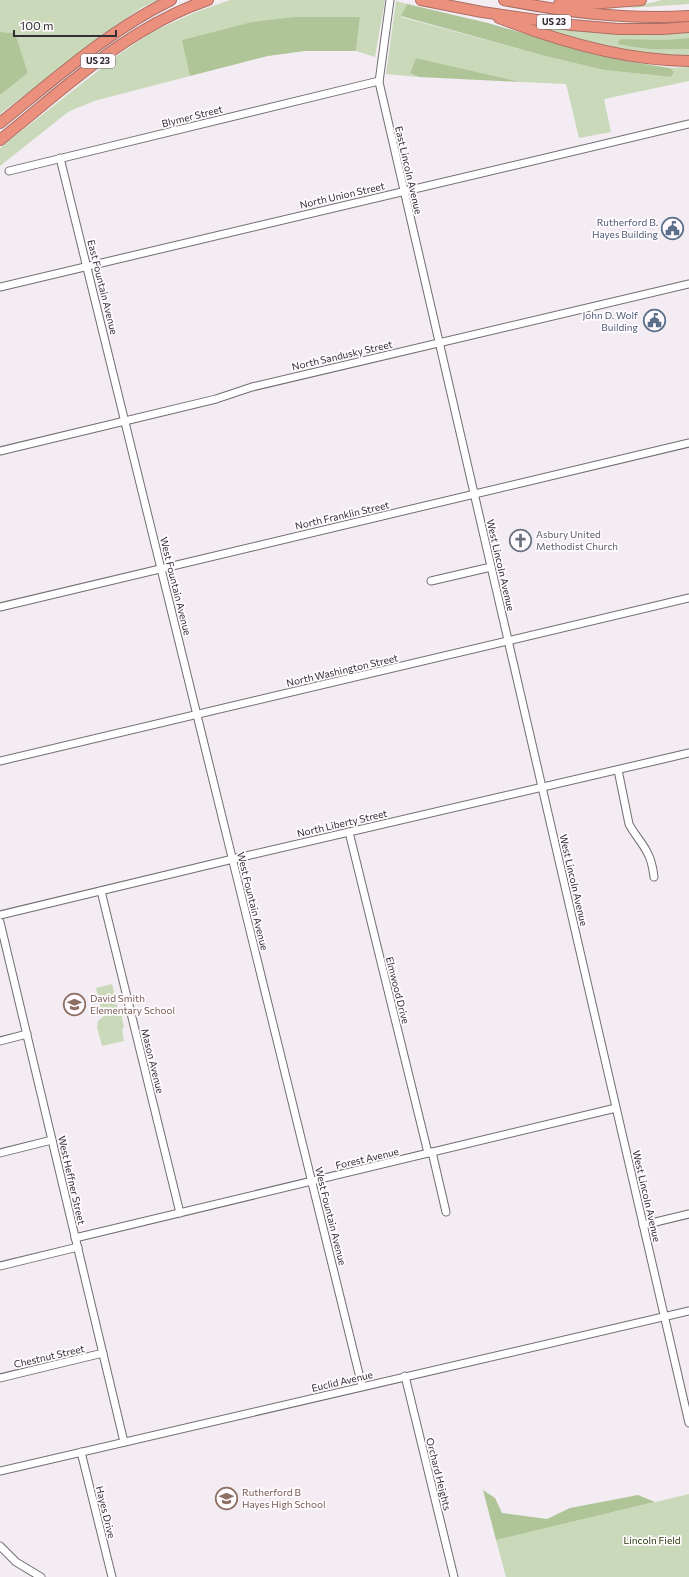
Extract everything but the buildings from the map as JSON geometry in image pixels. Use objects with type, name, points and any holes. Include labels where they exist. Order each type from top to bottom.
[{"type":"highway","name":"US 23","points":[[0,123],[129,23],[171,0]]},
{"type":"highway","name":"US 23","points":[[0,140],[122,44],[171,14],[208,0]]},
{"type":"highway","name":"US 23","points":[[421,0],[482,12],[572,25],[619,29],[662,29],[689,27]]},
{"type":"highway","name":"US 23","points":[[504,0],[557,10],[601,15],[665,18],[689,16]]},
{"type":"highway","points":[[524,4],[577,5],[641,0]]},
{"type":"highway","points":[[482,12],[541,33],[610,52],[651,60],[689,61]]},
{"type":"street","name":"East Lincoln Avenue","points":[[390,0],[379,81],[439,342]]},
{"type":"street","name":"Blymer Street","points":[[9,171],[379,81]]},
{"type":"street","name":"North Union Street","points":[[0,287],[689,124]]},
{"type":"street","name":"East Fountain Avenue","points":[[60,158],[126,420]]},
{"type":"street","name":"North Sandusky Street","points":[[0,451],[216,399],[252,387],[689,284]]},
{"type":"street","name":"West Lincoln Avenue","points":[[439,342],[689,1423]]},
{"type":"street","name":"West Fountain Avenue","points":[[126,420],[362,1386]]},
{"type":"street","name":"North Franklin Street","points":[[0,607],[689,443]]},
{"type":"street","points":[[431,581],[491,567]]},
{"type":"street","name":"North Washington Street","points":[[0,761],[689,598]]},
{"type":"street","name":"North Liberty Street","points":[[0,915],[689,753]]},
{"type":"street","points":[[618,770],[629,824],[647,852],[652,864],[654,877]]},
{"type":"street","name":"Elmwood Drive","points":[[349,832],[446,1212]]},
{"type":"street","name":"Mason Avenue","points":[[101,891],[180,1213]]},
{"type":"street","name":"West Heffner Street","points":[[0,922],[124,1442]]},
{"type":"street","points":[[0,1041],[27,1034]]},
{"type":"street","name":"Forest Avenue","points":[[75,1238],[616,1108]]},
{"type":"street","points":[[0,1152],[52,1140]]},
{"type":"street","points":[[643,1225],[689,1214]]},
{"type":"street","points":[[0,1266],[78,1247]]},
{"type":"street","name":"Euclid Avenue","points":[[0,1471],[689,1311]]},
{"type":"street","name":"Chestnut Street","points":[[0,1378],[103,1353]]},
{"type":"street","name":"Orchard Heights","points":[[405,1376],[454,1577]]},
{"type":"street","name":"Hayes Drive","points":[[81,1452],[112,1577]]},
{"type":"street","points":[[0,1546],[16,1562],[36,1576]]},
{"type":"green space","points":[[0,0],[158,0],[141,8],[111,29],[0,114],[0,95],[28,73],[15,33],[0,32]]},
{"type":"green space","points":[[230,0],[385,0],[375,57],[356,51],[360,17],[293,17],[253,22],[183,40],[190,76],[94,101],[68,112],[0,166],[0,148],[118,55],[152,32],[196,12]]},
{"type":"green space","points":[[662,0],[689,0],[689,4],[629,8]]},
{"type":"green space","points":[[396,1],[407,4],[401,17],[545,56],[604,70],[671,77],[674,72],[670,68],[689,67],[689,81],[604,99],[611,132],[579,138],[566,84],[521,82],[416,58],[410,73],[419,77],[386,74]]},
{"type":"green space","points":[[407,4],[488,23],[598,55],[670,68],[674,72],[671,77],[604,70],[545,56],[401,16]]},
{"type":"green space","points":[[293,17],[360,17],[356,51],[305,51],[268,56],[190,76],[182,40],[252,22]]},
{"type":"green space","points":[[526,21],[603,33],[657,35],[689,32],[689,38],[618,44],[653,49],[689,49],[689,58],[610,50],[526,25]]},
{"type":"green space","points":[[0,32],[15,33],[28,73],[0,95]]},
{"type":"green space","points":[[689,38],[689,49],[653,49],[618,44],[620,39],[663,40]]},
{"type":"green space","points":[[416,58],[521,82],[419,77],[410,73]]},
{"type":"green space","points":[[112,984],[118,1010],[102,1013],[96,988]]},
{"type":"green space","points":[[121,1012],[124,1028],[122,1029],[124,1041],[102,1046],[97,1027],[98,1021],[105,1015]]},
{"type":"green space","points":[[483,1490],[495,1498],[502,1513],[547,1519],[570,1508],[638,1495],[655,1502],[496,1540]]},
{"type":"green space","name":"Lincoln Field","points":[[689,1494],[689,1577],[506,1577],[496,1540]]},
{"type":"place","name":"Rutherford B. Hayes Building","points":[[673,228]]},
{"type":"place","name":"John D. Wolf Building","points":[[654,321]]},
{"type":"place","name":"Asbury United Methodist Church","points":[[520,540]]},
{"type":"place","name":"David Smith Elementary School","points":[[74,1004]]},
{"type":"place","name":"Rutherford B Hayes High School","points":[[226,1498]]}]
